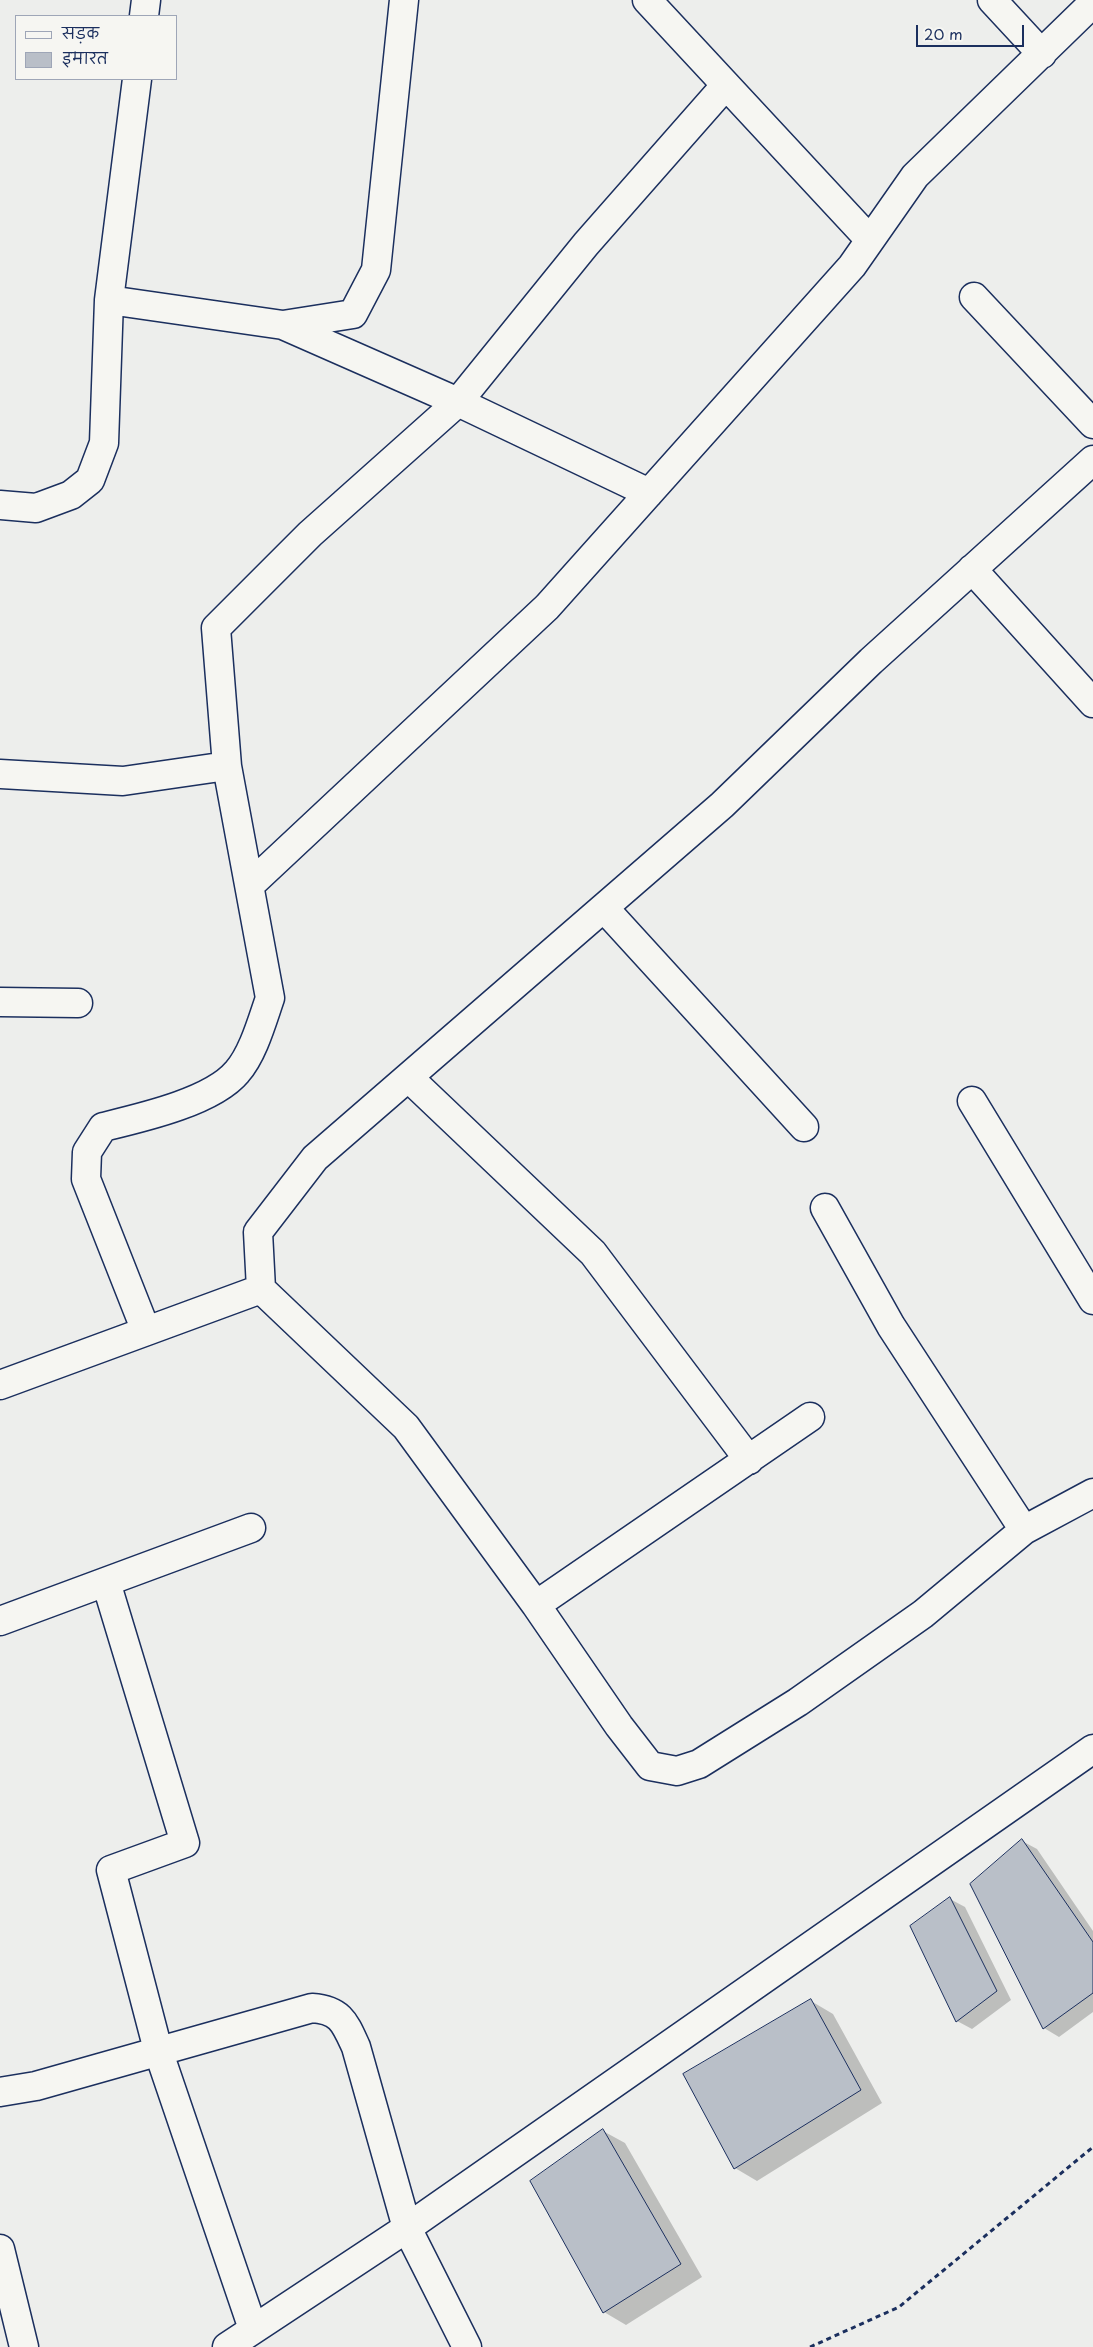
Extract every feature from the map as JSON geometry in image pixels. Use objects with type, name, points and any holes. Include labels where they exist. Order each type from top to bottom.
[{"type":"street","points":[[144,15],[146,0]]},
{"type":"street","points":[[283,326],[353,314],[376,270],[404,0]]},
{"type":"street","points":[[647,0],[870,240]]},
{"type":"street","points":[[992,0],[1042,54]]},
{"type":"street","points":[[250,885],[547,607],[852,266],[915,176],[1093,3]]},
{"type":"street","points":[[0,505],[36,508],[70,495],[90,480],[104,443],[109,300],[137,80]]},
{"type":"street","points":[[146,1331],[86,1179],[88,1152],[103,1127],[161,1112],[217,1089],[237,1072],[257,1035],[270,998],[227,766],[216,628],[310,534],[458,402],[586,244],[725,86]]},
{"type":"street","points":[[974,297],[1093,424]]},
{"type":"street","points":[[109,300],[283,326],[458,402],[649,493]]},
{"type":"street","points":[[1093,460],[871,661],[722,805],[315,1158],[258,1232],[261,1289],[406,1427],[536,1605],[650,1766],[677,1771],[699,1764],[798,1702],[923,1614],[1024,1530],[1093,1494]]},
{"type":"street","points":[[972,569],[1093,703]]},
{"type":"street","points":[[0,774],[123,781],[227,766]]},
{"type":"street","points":[[604,908],[804,1127]]},
{"type":"street","points":[[0,1002],[78,1003]]},
{"type":"street","points":[[409,1078],[593,1253],[748,1460]]},
{"type":"street","points":[[972,1101],[1093,1300]]},
{"type":"street","points":[[825,1208],[891,1326],[1024,1530]]},
{"type":"street","points":[[0,1385],[261,1289]]},
{"type":"street","points":[[536,1605],[810,1417]]},
{"type":"street","points":[[0,1621],[251,1528]]},
{"type":"street","points":[[106,1582],[185,1843],[111,1870],[158,2050],[254,2329]]},
{"type":"street","points":[[227,2347],[407,2228],[1093,1749]]},
{"type":"street","points":[[0,2092],[36,2086],[312,2008],[327,2009],[344,2020],[356,2047],[407,2228],[468,2347]]},
{"type":"street","points":[[0,2250],[24,2347]]},
{"type":"path","points":[[810,2347],[899,2307],[1093,2147]]},
{"type":"building","points":[[1022,1839],[1093,1942],[1093,1993],[1043,2029],[970,1884]]},
{"type":"building","points":[[950,1897],[997,1991],[956,2022],[910,1926]]},
{"type":"building","points":[[811,1999],[861,2090],[734,2169],[683,2074]]},
{"type":"building","points":[[603,2129],[681,2264],[603,2313],[530,2181]]}]
